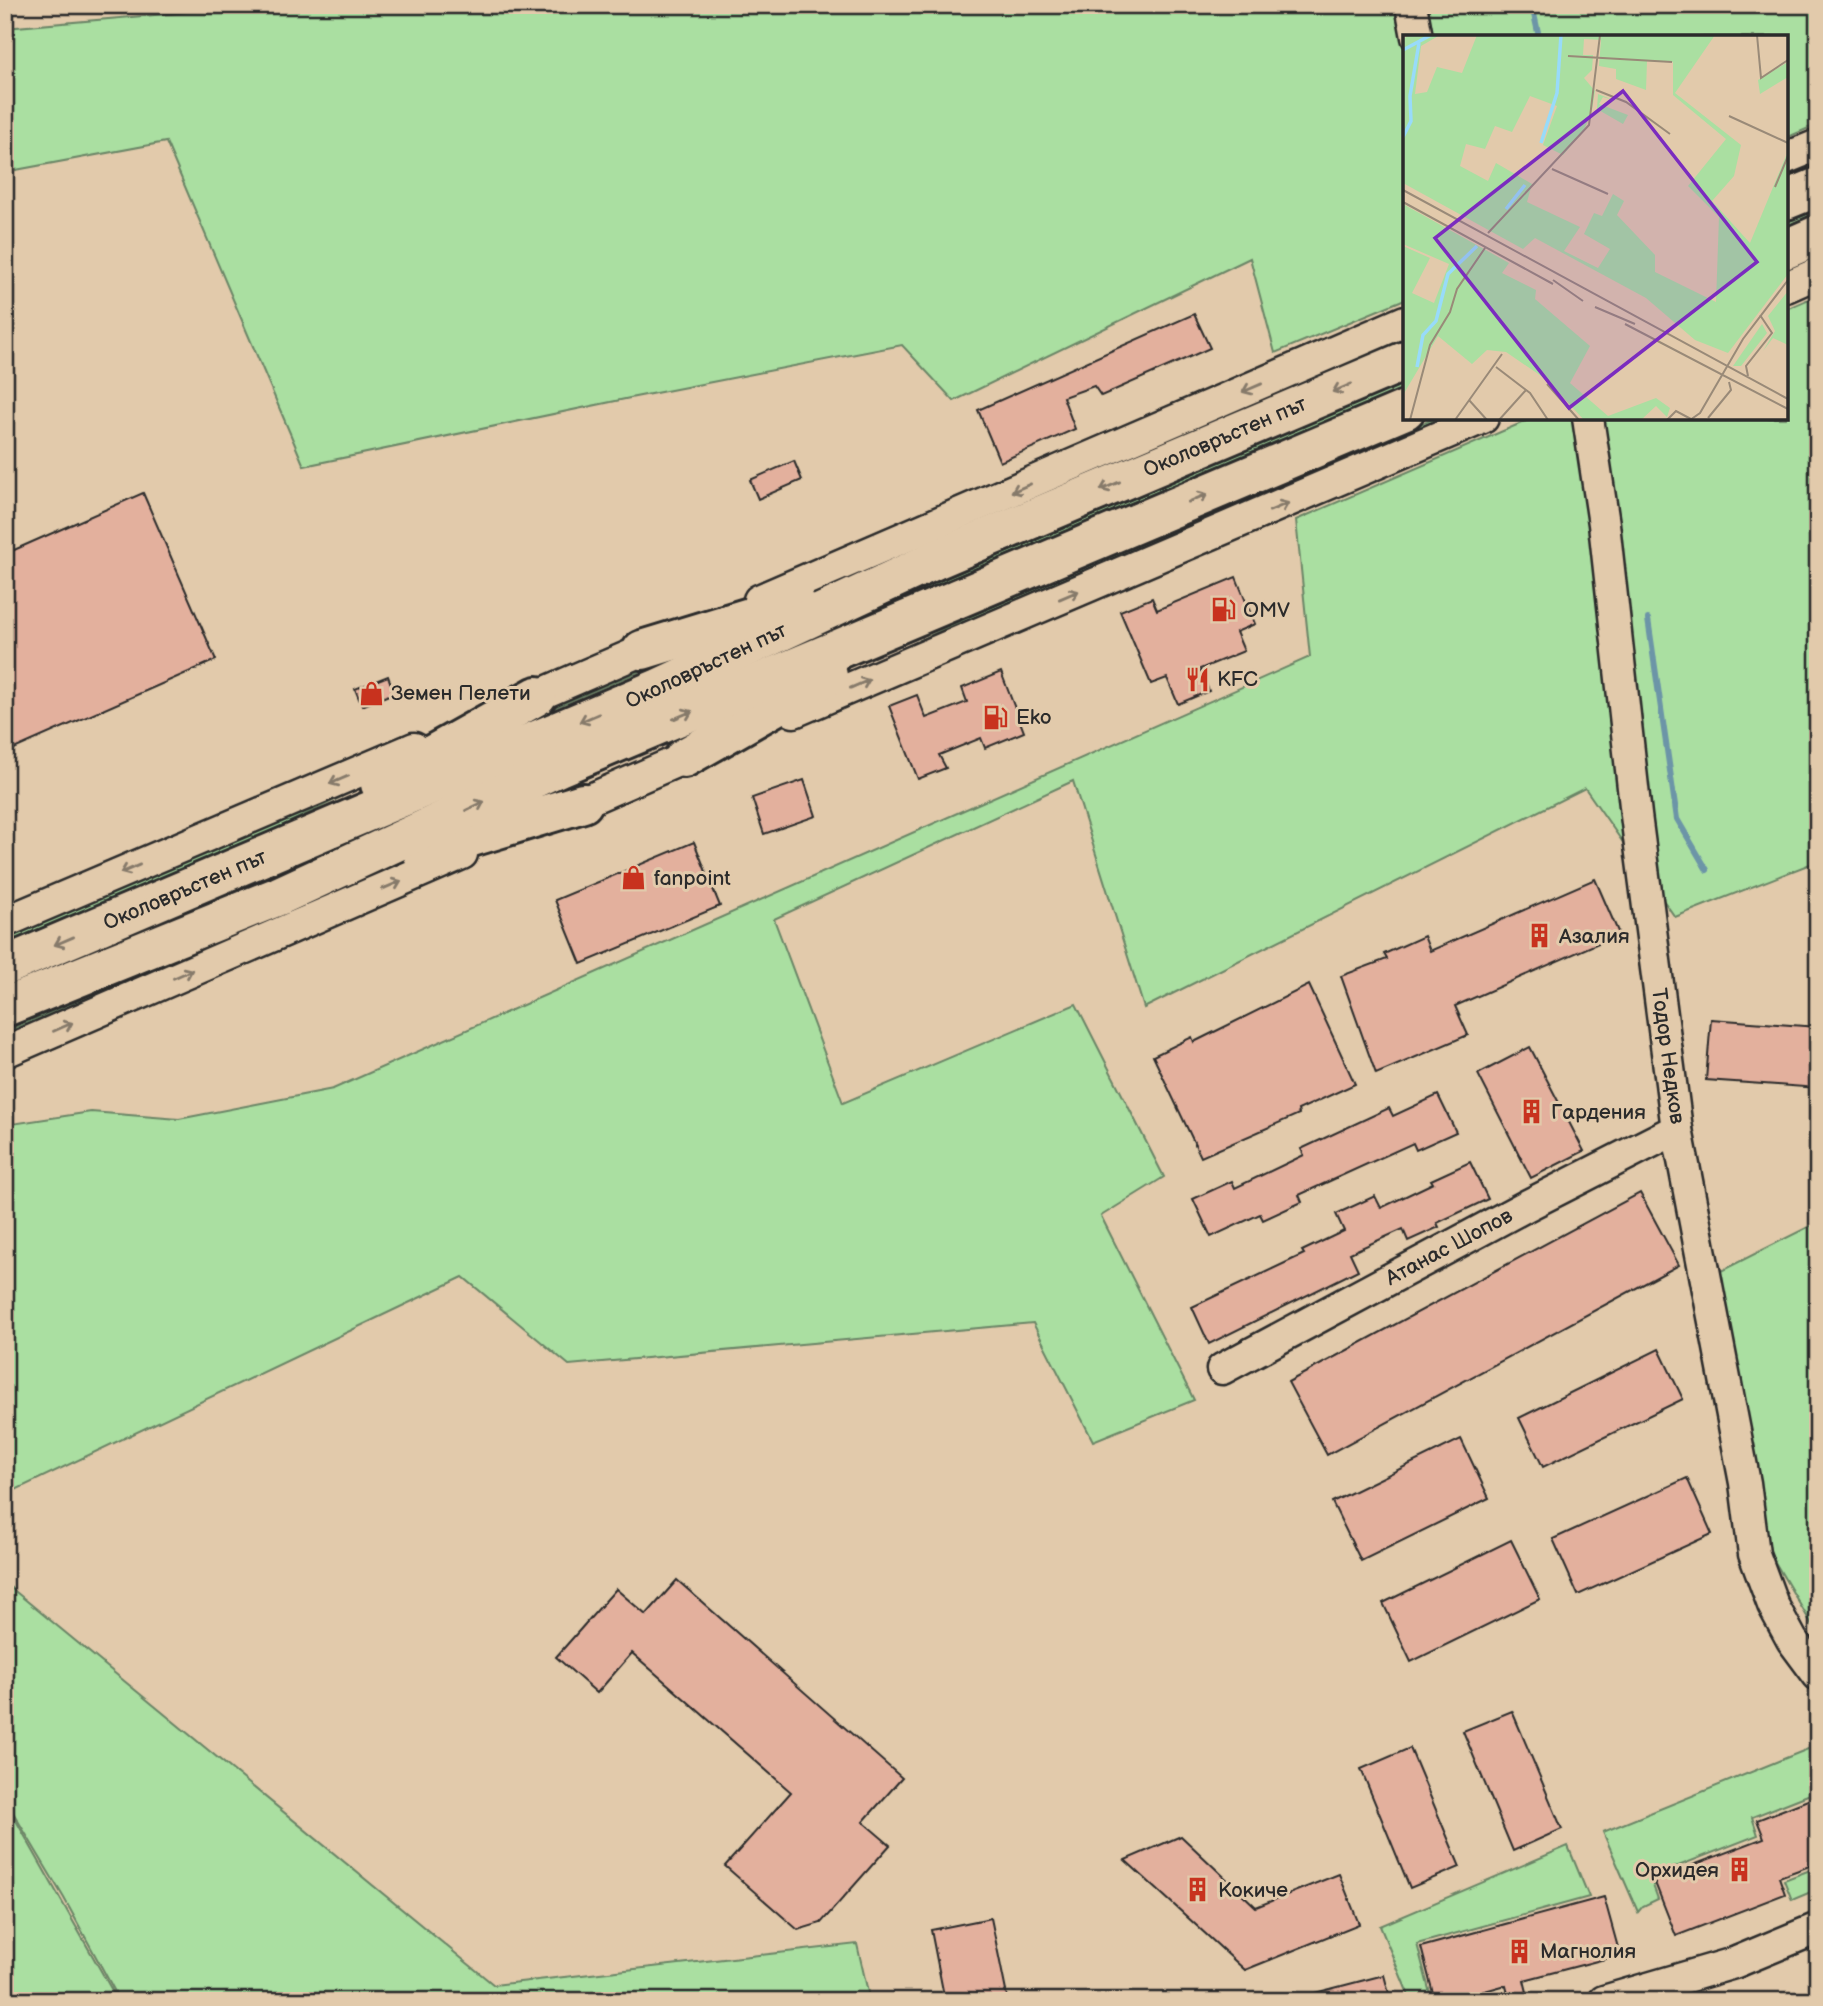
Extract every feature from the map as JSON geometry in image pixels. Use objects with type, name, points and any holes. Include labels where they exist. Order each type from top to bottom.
[{"type":"highway","points":[[1788,199],[1818,187]]},
{"type":"highway","points":[[1788,248],[1818,236]]},
{"type":"highway","name":"Околовръстен път","points":[[5,966],[659,688],[935,560],[1403,362]]},
{"type":"highway","name":"Околовръстен път","points":[[5,1007],[279,896],[559,767],[1403,412]]},
{"type":"highway","points":[[642,650],[935,560]]},
{"type":"highway","points":[[684,758],[978,592]]},
{"type":"highway","points":[[214,877],[537,696]]},
{"type":"highway","points":[[279,896],[583,803]]},
{"type":"street","points":[[1411,5],[1418,35]]},
{"type":"street","points":[[1788,157],[1818,145]]},
{"type":"street","points":[[1788,286],[1818,273]]},
{"type":"street","points":[[5,922],[537,696],[1403,322]]},
{"type":"street","points":[[5,1052],[684,758],[1478,420]]},
{"type":"street","name":"Тодор Недков","points":[[1588,420],[1604,524],[1636,815],[1677,1129],[1745,1483],[1754,1554],[1773,1605],[1792,1640],[1818,1675]]},
{"type":"street","name":"Атанас Шопов","points":[[1222,1369],[1502,1218],[1677,1129]]},
{"type":"street","points":[[1604,2001],[1734,1963],[1818,1928]]},
{"type":"green space","points":[[270,5],[1818,5],[1818,124],[1788,137],[1788,35],[1403,35],[1403,300],[1275,353],[1250,258],[954,401],[902,345],[304,466],[166,142],[5,172],[5,28]]},
{"type":"green space","points":[[1818,206],[1818,215],[1788,228],[1788,218]]},
{"type":"green space","points":[[1818,295],[1818,861],[1675,917],[1585,788],[1144,1008],[1073,781],[774,919],[843,1103],[1076,1004],[1164,1177],[1101,1216],[1194,1400],[1093,1441],[1033,1323],[569,1365],[463,1277],[5,1495],[5,1125],[91,1112],[179,1119],[333,1089],[1310,657],[1296,520],[1528,420],[1788,420],[1788,308]]},
{"type":"green space","points":[[1403,383],[1403,393],[73,962],[70,953]]},
{"type":"green space","points":[[1430,420],[1450,420],[873,663],[971,616]]},
{"type":"green space","points":[[734,631],[493,734],[559,696]]},
{"type":"green space","points":[[373,781],[280,827],[5,944],[5,933]]},
{"type":"green space","points":[[405,867],[5,1041],[5,1032],[321,896]]},
{"type":"green space","points":[[1818,1222],[1818,1635],[1766,1547],[1713,1275]]},
{"type":"green space","points":[[5,1583],[494,1985],[857,1944],[870,2001],[120,2001],[64,1898],[5,1799]]},
{"type":"green space","points":[[1818,1745],[1818,1791],[1752,1817],[1758,1835],[1650,1877],[1658,1899],[1643,1906],[1638,1912],[1603,1832]]},
{"type":"green space","points":[[5,1801],[118,2001],[5,2001]]},
{"type":"green space","points":[[1568,1846],[1589,1897],[1417,1944],[1432,2001],[1411,2001],[1380,1926]]},
{"type":"green space","points":[[1818,1867],[1818,1889],[1792,1900],[1784,1880]]},
{"type":"building","points":[[1194,314],[1210,348],[1101,396],[1094,386],[1063,397],[1075,429],[1000,462],[978,410]]},
{"type":"building","points":[[794,461],[802,480],[758,499],[750,480]]},
{"type":"building","points":[[143,493],[216,660],[5,753],[5,554]]},
{"type":"building","points":[[1236,577],[1255,624],[1236,632],[1244,651],[1200,669],[1209,691],[1178,704],[1167,678],[1151,684],[1120,611],[1152,598],[1157,610]]},
{"type":"building","points":[[1001,672],[1024,732],[985,748],[981,738],[939,755],[946,768],[918,779],[889,706],[917,695],[926,718],[967,702],[962,688]]},
{"type":"building","points":[[388,676],[394,693],[362,706],[355,689]]},
{"type":"building","points":[[804,780],[816,816],[764,834],[752,798]]},
{"type":"building","points":[[694,842],[720,906],[581,964],[555,900]]},
{"type":"building","points":[[1595,879],[1619,934],[1455,1006],[1468,1035],[1376,1074],[1341,976],[1387,959],[1384,954],[1424,936],[1430,951]]},
{"type":"building","points":[[1309,985],[1355,1084],[1298,1110],[1299,1114],[1201,1157],[1153,1056],[1192,1037],[1194,1042]]},
{"type":"building","points":[[1711,1019],[1818,1027],[1818,1088],[1706,1080]]},
{"type":"building","name":"Гардения","points":[[1530,1047],[1584,1151],[1531,1178],[1478,1074]]},
{"type":"building","points":[[1438,1095],[1456,1132],[1416,1150],[1413,1143],[1299,1195],[1302,1202],[1263,1220],[1260,1214],[1211,1237],[1193,1199],[1232,1181],[1235,1188],[1304,1155],[1301,1149],[1389,1108],[1393,1116]]},
{"type":"building","points":[[1470,1162],[1488,1199],[1437,1223],[1439,1227],[1408,1241],[1403,1229],[1350,1253],[1358,1270],[1209,1344],[1192,1307],[1304,1254],[1302,1251],[1344,1231],[1336,1214],[1375,1196],[1381,1208]]},
{"type":"building","points":[[1640,1193],[1679,1265],[1327,1455],[1288,1382]]},
{"type":"building","points":[[1659,1349],[1683,1399],[1543,1467],[1519,1418]]},
{"type":"building","points":[[1461,1439],[1489,1498],[1361,1561],[1332,1502]]},
{"type":"building","points":[[1687,1478],[1712,1534],[1578,1595],[1553,1539]]},
{"type":"building","points":[[1511,1540],[1540,1599],[1411,1662],[1383,1603]]},
{"type":"building","points":[[677,1580],[902,1778],[863,1822],[890,1845],[821,1923],[798,1930],[725,1866],[791,1792],[632,1653],[597,1693],[556,1657],[616,1589],[646,1615]]},
{"type":"building","points":[[1512,1711],[1562,1829],[1513,1851],[1463,1731]]},
{"type":"building","points":[[1410,1748],[1460,1867],[1410,1888],[1361,1769]]},
{"type":"building","name":"Орхидея","points":[[1818,1796],[1818,1863],[1779,1877],[1785,1894],[1676,1936],[1654,1880],[1764,1838],[1757,1820]]},
{"type":"building","name":"Кокиче","points":[[1181,1836],[1256,1907],[1339,1874],[1359,1924],[1245,1970],[1125,1860]]},
{"type":"building","name":"Магнолия","points":[[1604,1897],[1620,1955],[1524,1980],[1527,1992],[1509,1997],[1506,1985],[1449,2001],[1435,2001],[1421,1947]]},
{"type":"building","points":[[991,1918],[1008,2001],[945,2001],[931,1930]]},
{"type":"building","points":[[1384,1975],[1391,2001],[1308,2001],[1307,1995]]},
{"type":"waterway","points":[[1532,5],[1539,35]]},
{"type":"waterway","points":[[1648,619],[1677,819],[1707,870]]},
{"type":"place","name":"OMV","points":[[1223,610]]},
{"type":"place","name":"KFC","points":[[1197,679]]},
{"type":"place","name":"Земен Пелети","points":[[371,693]]},
{"type":"place","name":"Eko","points":[[996,717]]},
{"type":"place","name":"fanpoint","points":[[634,878]]},
{"type":"place","name":"Азалия","points":[[1539,936]]},
{"type":"place","name":"Гардения","points":[[1531,1112]]},
{"type":"place","name":"Орхидея","points":[[1739,1870]]},
{"type":"place","name":"Кокиче","points":[[1198,1890]]},
{"type":"place","name":"Магнолия","points":[[1520,1951]]}]
